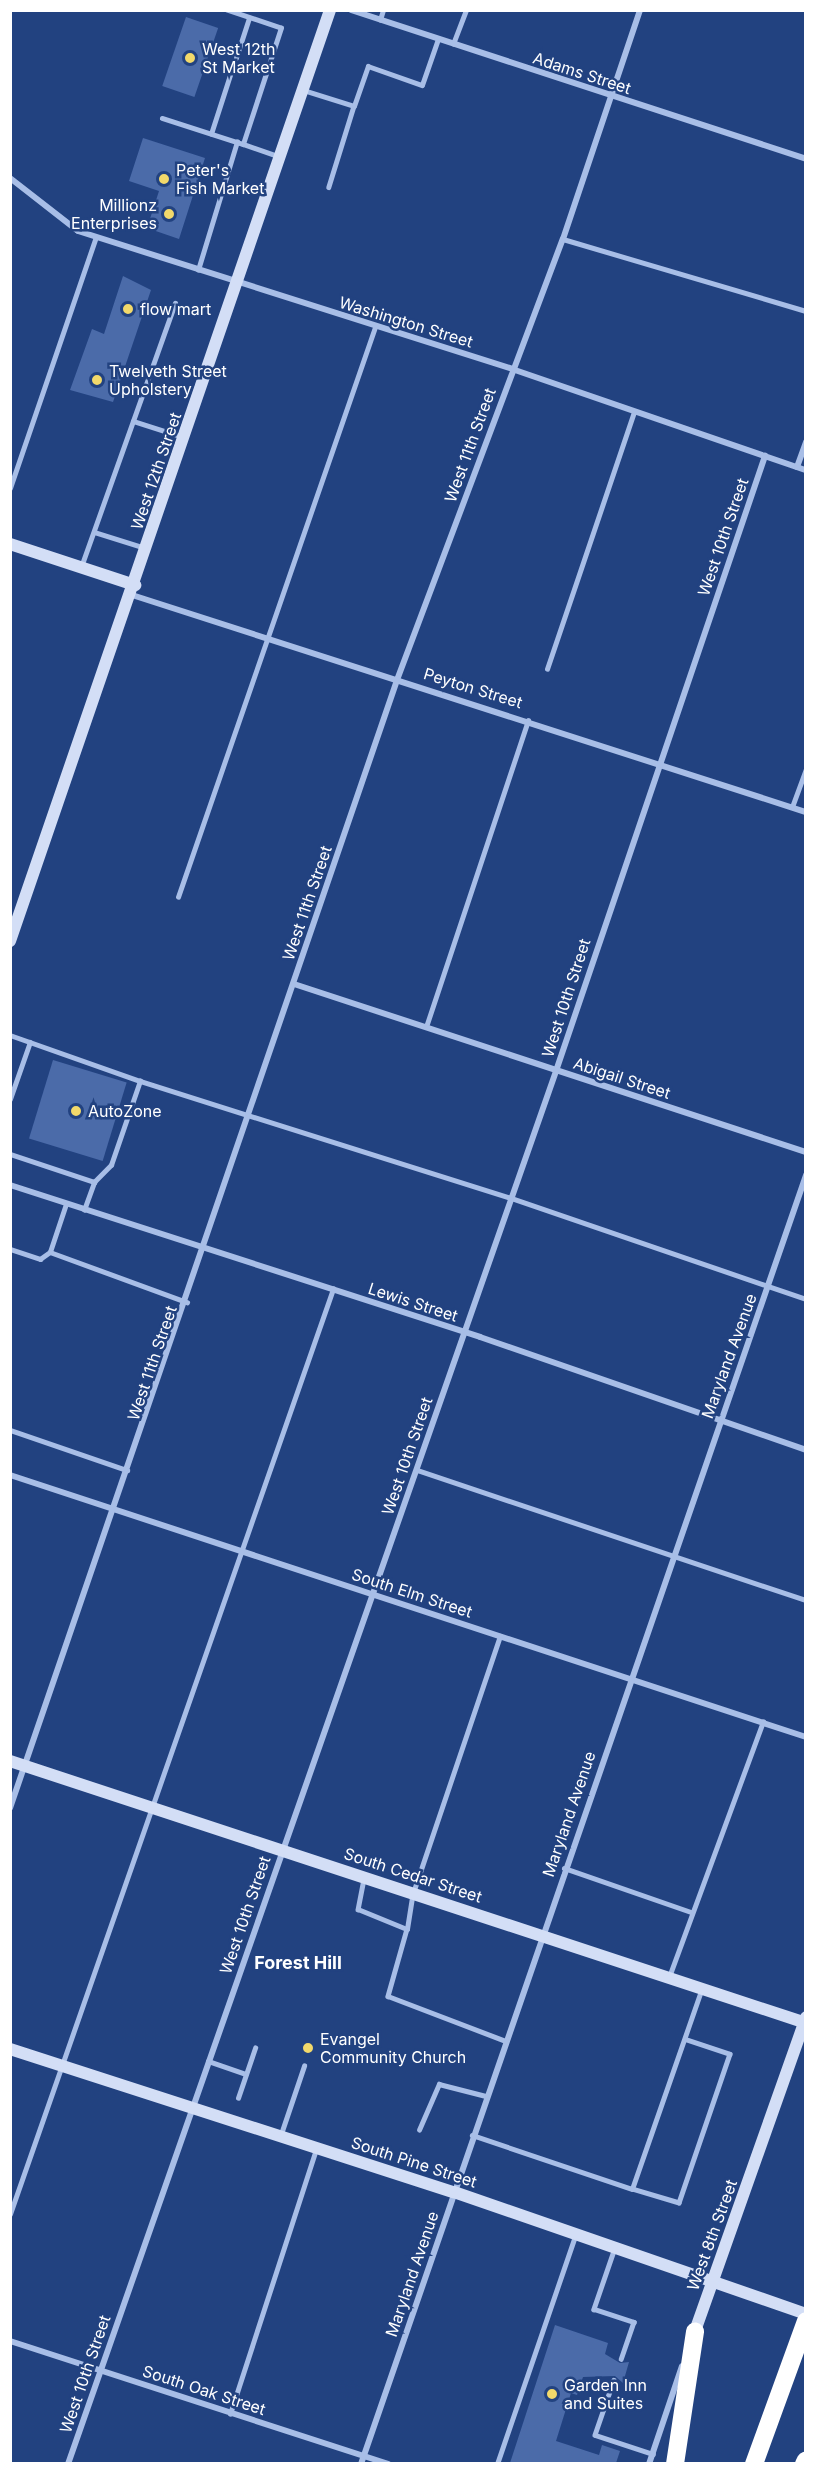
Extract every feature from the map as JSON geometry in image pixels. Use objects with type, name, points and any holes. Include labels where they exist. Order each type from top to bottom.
[{"type":"highway","points":[[754,2463],[806,2321]]},
{"type":"highway","points":[[675,2463],[695,2331]]},
{"type":"main road","name":"West 12th Street","points":[[10,941],[133,590],[330,10]]},
{"type":"main road","name":"Peyton Street","points":[[10,544],[81,567],[133,590]]},
{"type":"main road","name":"South Cedar Street","points":[[10,1761],[805,2021]]},
{"type":"main road","name":"West 8th Street","points":[[695,2331],[805,2021]]},
{"type":"main road","name":"South Pine Street","points":[[10,2049],[454,2192],[713,2284],[806,2314]]},
{"type":"street","name":"Adams Street","points":[[351,10],[806,159]]},
{"type":"street","name":"West 11th Street","points":[[10,1808],[206,1249],[397,680],[512,369],[563,239],[640,10]]},
{"type":"street","name":"Washington Street","points":[[10,178],[63,222],[96,237],[512,369],[806,470]]},
{"type":"street","points":[[797,467],[806,442]]},
{"type":"street","name":"West 10th Street","points":[[68,2463],[371,1593],[417,1470],[556,1071],[658,764],[765,456]]},
{"type":"street","name":"Peyton Street","points":[[133,590],[266,639],[806,812]]},
{"type":"street","name":"Abigail Street","points":[[294,984],[806,1152]]},
{"type":"street","name":"Maryland Avenue","points":[[361,2463],[541,1933],[806,1175]]},
{"type":"street","name":"Lewis Street","points":[[10,1185],[464,1332],[806,1450]]},
{"type":"street","name":"South Elm Street","points":[[10,1475],[806,1737]]},
{"type":"street","name":"West 8th Street","points":[[649,2463],[695,2331]]},
{"type":"street","name":"South Oak Street","points":[[10,2341],[230,2414],[389,2463]]},
{"type":"lane","points":[[227,10],[281,28],[243,144]]},
{"type":"lane","points":[[380,20],[383,10]]},
{"type":"lane","points":[[453,44],[466,10]]},
{"type":"lane","points":[[236,58],[249,18]]},
{"type":"lane","points":[[329,187],[368,66],[422,85],[438,39]]},
{"type":"lane","points":[[211,134],[230,75]]},
{"type":"lane","points":[[303,90],[354,106]]},
{"type":"lane","points":[[162,118],[280,157]]},
{"type":"lane","points":[[198,270],[237,142]]},
{"type":"lane","points":[[10,488],[96,237]]},
{"type":"lane","points":[[563,239],[806,311]]},
{"type":"lane","points":[[81,567],[175,303]]},
{"type":"lane","points":[[178,897],[375,327]]},
{"type":"lane","points":[[547,669],[634,412]]},
{"type":"lane","points":[[133,421],[185,438]]},
{"type":"lane","points":[[94,532],[147,549]]},
{"type":"lane","points":[[426,1028],[528,722]]},
{"type":"lane","points":[[792,807],[806,769]]},
{"type":"lane","points":[[10,1035],[140,1081],[511,1198],[806,1299]]},
{"type":"lane","points":[[11,1098],[30,1042]]},
{"type":"lane","points":[[84,1210],[94,1182],[111,1165],[140,1081]]},
{"type":"lane","points":[[10,1154],[94,1182]]},
{"type":"lane","points":[[10,1249],[40,1259],[50,1252],[66,1204]]},
{"type":"lane","points":[[50,1252],[187,1302]]},
{"type":"lane","points":[[10,2214],[150,1806],[245,1552],[333,1289]]},
{"type":"lane","points":[[10,1430],[128,1470]]},
{"type":"lane","points":[[417,1470],[806,1600]]},
{"type":"lane","points":[[500,1636],[413,1893],[407,1929],[388,1996],[506,2041]]},
{"type":"lane","points":[[669,1977],[762,1722]]},
{"type":"lane","points":[[564,1868],[691,1912]]},
{"type":"lane","points":[[364,1878],[357,1909],[407,1929]]},
{"type":"lane","points":[[632,2188],[702,1988]]},
{"type":"lane","points":[[472,2135],[679,2203],[730,2055],[685,2039]]},
{"type":"lane","points":[[238,2098],[255,2048]]},
{"type":"lane","points":[[208,2061],[246,2074]]},
{"type":"lane","points":[[280,2137],[304,2066]]},
{"type":"lane","points":[[419,2130],[440,2084],[486,2096]]},
{"type":"lane","points":[[230,2414],[316,2149]]},
{"type":"lane","points":[[497,2463],[575,2234]]},
{"type":"lane","points":[[615,2248],[594,2308],[633,2322],[621,2359]]},
{"type":"lane","points":[[614,2380],[595,2435],[653,2454]]},
{"type":"building","name":"West 12th St Market","points":[[186,17],[218,28],[194,97],[162,86]]},
{"type":"building","points":[[143,138],[205,158],[179,239],[147,228],[159,191],[129,181]]},
{"type":"building","points":[[123,276],[151,290],[113,402],[70,390],[92,329],[104,334]]},
{"type":"building","name":"AutoZone","points":[[53,1060],[127,1083],[103,1161],[29,1138]]},
{"type":"building","name":"Garden Inn and Suites","points":[[555,2325],[608,2343],[605,2354],[620,2363],[629,2362],[623,2383],[615,2376],[583,2377],[577,2395],[571,2393],[556,2441],[599,2455],[602,2445],[620,2451],[616,2463],[510,2463]]},
{"type":"place","name":"West 12th St Market","points":[[190,58]]},
{"type":"place","name":"Peter's Fish Market","points":[[164,179]]},
{"type":"place","name":"Millionz Enterprises","points":[[169,214]]},
{"type":"place","name":"flow mart","points":[[128,309]]},
{"type":"place","name":"Twelveth Street Upholstery","points":[[97,380]]},
{"type":"place","name":"AutoZone","points":[[76,1111]]},
{"type":"place","name":"Evangel Community Church","points":[[308,2048]]},
{"type":"place","name":"Garden Inn and Suites","points":[[552,2394]]},
{"type":"district","name":"Forest Hill","points":[[298,1963]]}]
